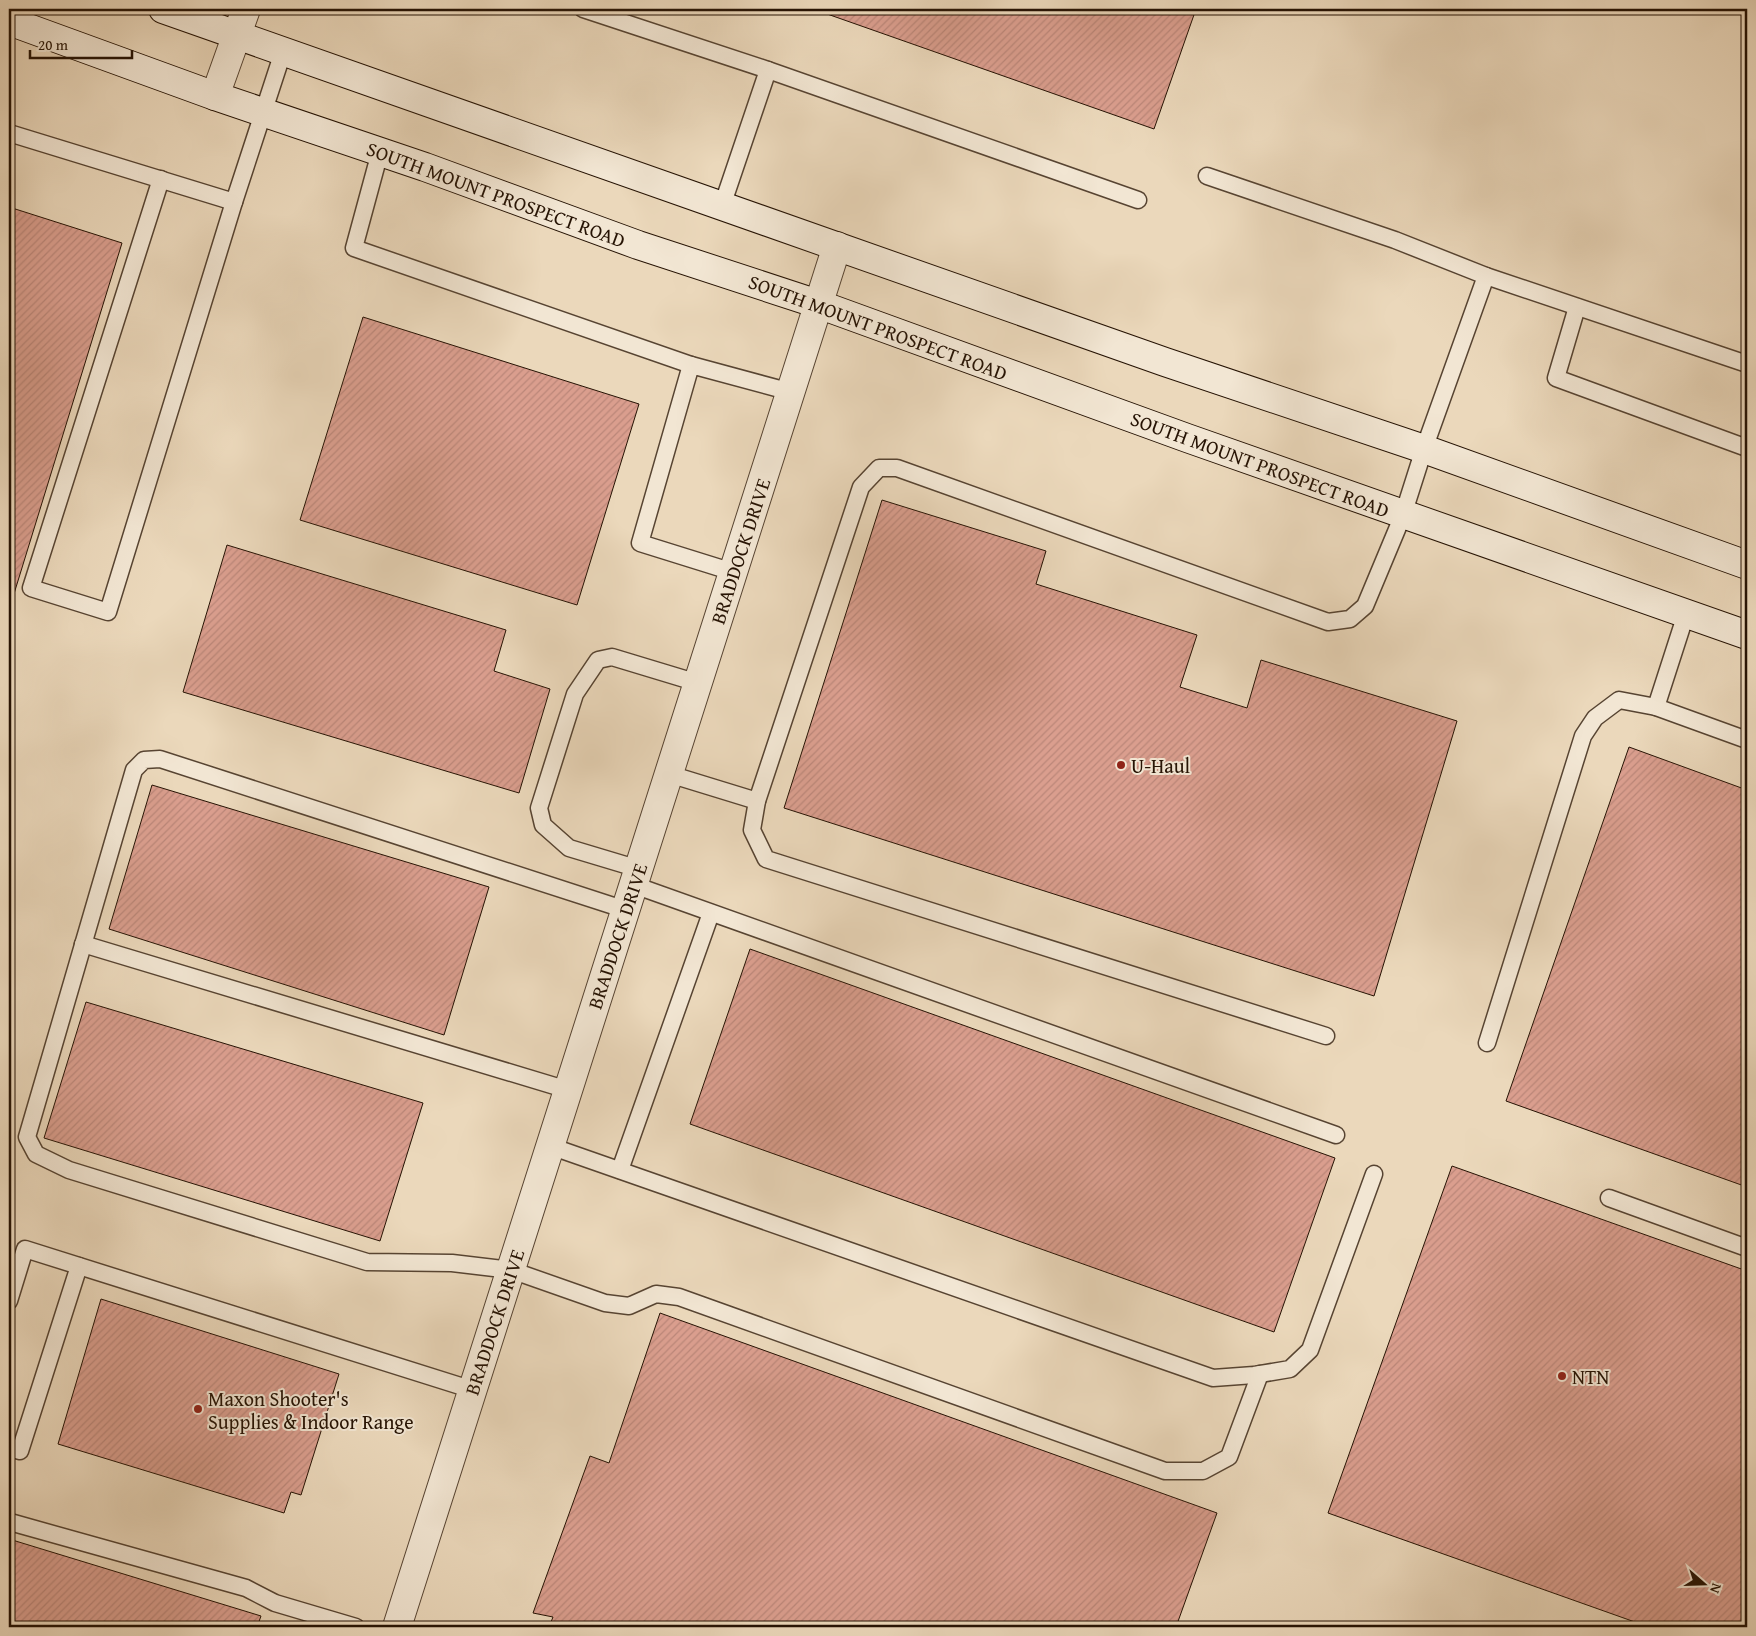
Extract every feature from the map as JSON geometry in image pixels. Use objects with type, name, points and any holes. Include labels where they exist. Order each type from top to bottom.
[{"type":"main road","points":[[163,9],[1165,362],[1424,449],[1747,565]]},
{"type":"main road","points":[[215,96],[246,9]]},
{"type":"main road","name":"SOUTH MOUNT PROSPECT ROAD","points":[[9,21],[215,96],[264,111],[638,245],[818,304],[1403,515],[1747,635]]},
{"type":"main road","name":"BRADDOCK DRIVE","points":[[398,1627],[837,246]]},
{"type":"lane","points":[[583,9],[768,70],[1138,200]]},
{"type":"lane","points":[[161,179],[30,588],[108,612],[234,202],[283,52]]},
{"type":"lane","points":[[722,206],[768,70]]},
{"type":"lane","points":[[9,133],[234,202]]},
{"type":"lane","points":[[380,152],[354,248],[692,365],[790,392]]},
{"type":"lane","points":[[1207,176],[1395,240],[1486,276],[1747,364]]},
{"type":"lane","points":[[1326,1036],[766,859],[752,830],[757,801],[861,487],[879,468],[897,468],[1328,622],[1350,619],[1365,606],[1403,515],[1424,449],[1486,276]]},
{"type":"lane","points":[[1577,307],[1556,378],[1747,448]]},
{"type":"lane","points":[[692,365],[640,543],[733,572]]},
{"type":"lane","points":[[1656,707],[1686,614]]},
{"type":"lane","points":[[698,683],[612,657],[598,660],[575,694],[539,808],[543,825],[569,848],[633,888],[711,913],[1336,1135]]},
{"type":"lane","points":[[1487,1043],[1583,736],[1595,718],[1620,700],[1656,707],[1747,740]]},
{"type":"lane","points":[[633,888],[552,886],[160,759],[144,760],[134,770],[27,1137],[36,1154],[69,1170],[367,1262],[452,1264],[511,1270],[605,1303],[630,1306],[656,1294],[679,1297],[1165,1471],[1203,1471],[1229,1457],[1260,1374]]},
{"type":"lane","points":[[669,774],[757,801]]},
{"type":"lane","points":[[620,1170],[711,913]]},
{"type":"lane","points":[[83,944],[568,1090]]},
{"type":"lane","points":[[550,1146],[1213,1378],[1290,1369],[1310,1350],[1374,1174]]},
{"type":"lane","points":[[1608,1198],[1747,1248]]},
{"type":"lane","points":[[9,1301],[25,1249],[473,1390]]},
{"type":"lane","points":[[9,1448],[20,1452],[79,1266]]},
{"type":"lane","points":[[10,1522],[246,1588],[275,1603],[356,1627]]},
{"type":"building","points":[[813,9],[1196,9],[1154,129]]},
{"type":"building","points":[[9,207],[122,243],[9,610]]},
{"type":"building","points":[[363,317],[639,404],[577,605],[300,520]]},
{"type":"building","name":"U-Haul","points":[[882,500],[1046,551],[1036,584],[1197,635],[1180,687],[1247,708],[1261,660],[1457,721],[1374,996],[784,808]]},
{"type":"building","points":[[227,545],[506,630],[494,671],[550,689],[519,793],[183,692]]},
{"type":"building","points":[[1629,747],[1747,790],[1747,1187],[1506,1101]]},
{"type":"building","points":[[152,785],[489,887],[444,1035],[109,929]]},
{"type":"building","points":[[750,949],[1335,1158],[1274,1332],[690,1124]]},
{"type":"building","points":[[86,1002],[423,1103],[380,1241],[44,1138]]},
{"type":"building","name":"NTN","points":[[1452,1166],[1747,1271],[1747,1627],[1649,1627],[1328,1513]]},
{"type":"building","name":"Maxon Shooter's Supplies & Indoor Range","points":[[101,1299],[339,1374],[301,1495],[291,1492],[284,1513],[58,1444]]},
{"type":"building","points":[[660,1313],[1217,1513],[1176,1627],[549,1627],[553,1617],[533,1613],[590,1456],[609,1463]]},
{"type":"building","points":[[9,1539],[261,1616],[257,1627],[9,1627]]},
{"type":"place","name":"U-Haul","points":[[1121,765]]},
{"type":"place","name":"NTN","points":[[1562,1376]]},
{"type":"place","name":"Maxon Shooter's Supplies & Indoor Range","points":[[198,1409]]}]
